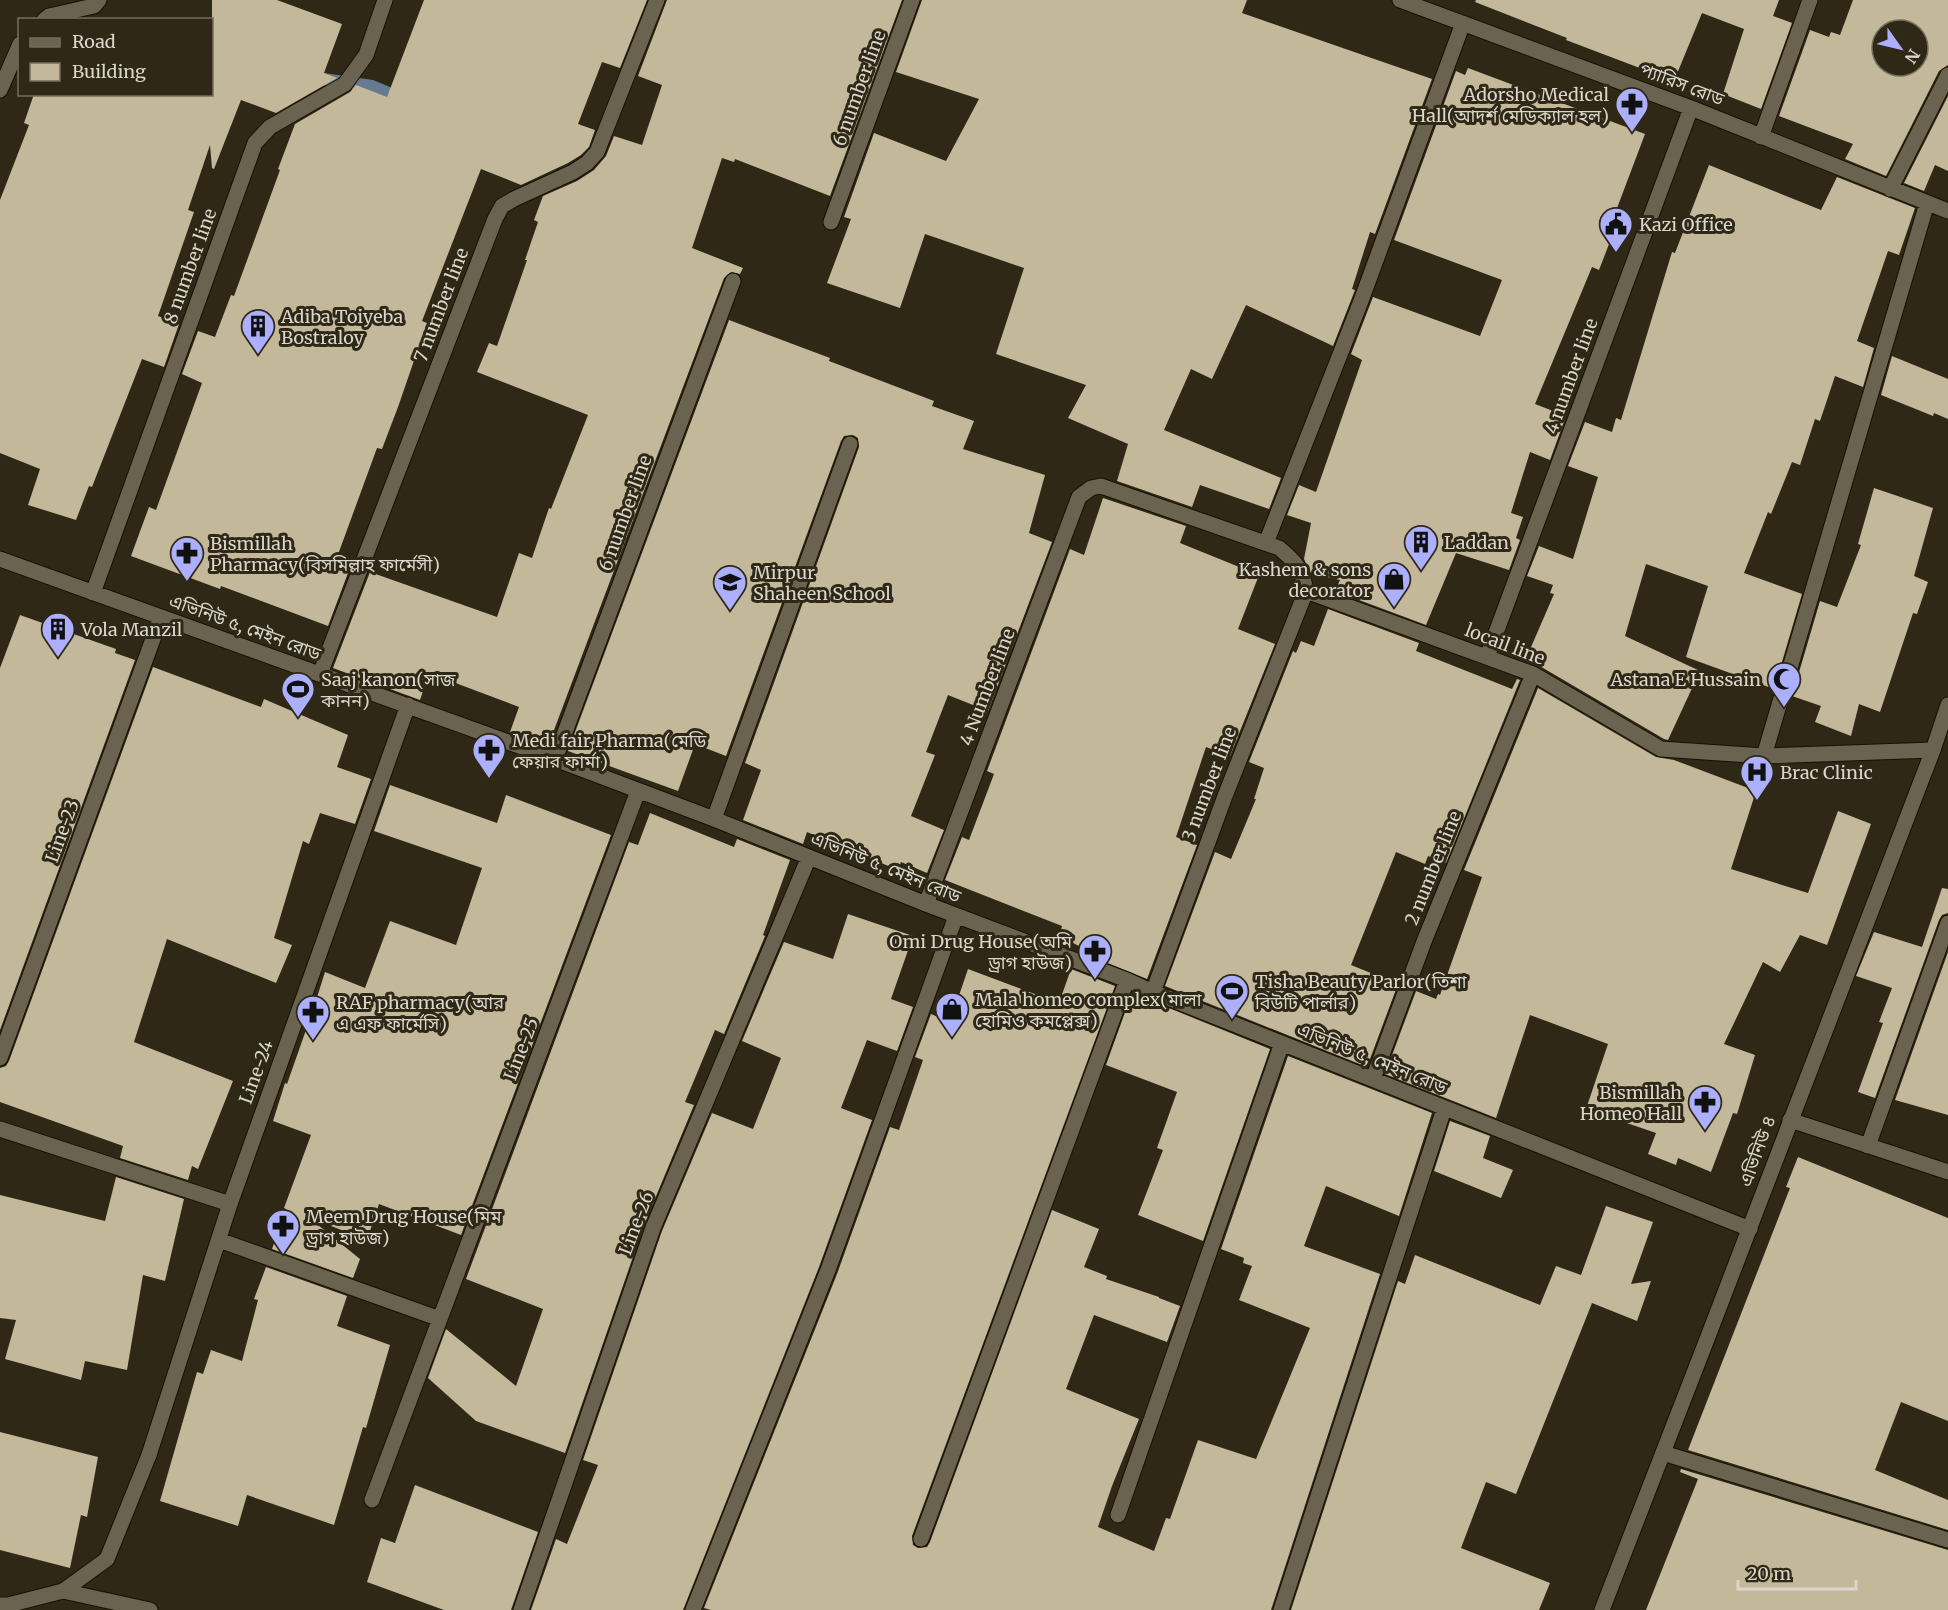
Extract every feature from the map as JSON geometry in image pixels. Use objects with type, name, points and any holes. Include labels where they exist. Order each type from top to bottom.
[{"type":"street","points":[[46,18],[94,6],[99,0]]},
{"type":"street","name":"8 number line","points":[[93,592],[255,143],[270,127],[345,84],[366,55],[385,0]]},
{"type":"street","name":"7 number line","points":[[320,674],[495,219],[502,206],[573,172],[587,163],[597,152],[657,0]]},
{"type":"street","name":"6 number line","points":[[831,222],[912,0]]},
{"type":"street","name":"প্যারিস রোড","points":[[1400,0],[1691,108],[1948,211]]},
{"type":"street","points":[[1761,137],[1810,0]]},
{"type":"street","points":[[1306,591],[1303,574],[1294,561],[1279,548],[1266,543],[1360,301],[1463,22]]},
{"type":"street","points":[[0,90],[18,49]]},
{"type":"street","points":[[1890,189],[1948,75]]},
{"type":"street","name":"4 number line","points":[[1487,657],[1691,108]]},
{"type":"street","points":[[1764,756],[1927,203]]},
{"type":"street","name":"6 number line","points":[[555,759],[733,281]]},
{"type":"street","points":[[714,819],[850,444]]},
{"type":"street","name":"4 Number line","points":[[926,904],[1079,497],[1091,488],[1101,486],[1266,543]]},
{"type":"street","name":"এভিনিউ ৫, মেইন রোড","points":[[0,559],[408,705],[714,819],[956,916],[1127,980],[1444,1109],[1750,1229]]},
{"type":"street","name":"locail line","points":[[1306,591],[1533,674],[1661,748],[1764,756],[1933,750]]},
{"type":"street","name":"3 number line","points":[[1153,992],[1225,796],[1306,591]]},
{"type":"street","name":"Line-23","points":[[0,1058],[162,617]]},
{"type":"street","name":"2 number line","points":[[1373,1079],[1425,939],[1533,674]]},
{"type":"street","name":"Line-24","points":[[63,1591],[107,1559],[149,1455],[230,1204],[408,705]]},
{"type":"street","name":"এভিনিউ ৪","points":[[1602,1610],[1750,1229],[1933,750],[1948,705]]},
{"type":"street","name":"Line-25","points":[[372,1500],[638,791]]},
{"type":"street","name":"Line-26","points":[[521,1610],[653,1228],[809,857]]},
{"type":"street","points":[[693,1610],[828,1270],[956,916]]},
{"type":"street","points":[[1868,1146],[1948,923]]},
{"type":"street","points":[[921,1539],[1127,980]]},
{"type":"street","points":[[1118,1515],[1282,1042]]},
{"type":"street","points":[[1281,1610],[1444,1109]]},
{"type":"street","points":[[1790,1120],[1948,1172]]},
{"type":"street","points":[[0,1129],[230,1204]]},
{"type":"street","points":[[219,1240],[440,1320]]},
{"type":"street","points":[[1663,1453],[1948,1540]]},
{"type":"street","points":[[5,1606],[63,1591],[150,1610]]},
{"type":"building","points":[[212,0],[277,0],[342,24],[324,73],[337,78],[276,113],[241,100],[214,169],[212,168],[210,145],[188,210],[194,212],[158,316],[179,324],[164,367],[142,359],[92,487],[89,486],[76,520],[28,505],[40,469],[0,453],[0,200],[29,125],[24,123],[33,96],[213,96]]},
{"type":"building","points":[[424,0],[647,0],[620,68],[602,62],[578,124],[595,130],[589,147],[568,163],[521,185],[481,169],[422,321],[427,323],[398,407],[382,449],[377,448],[336,560],[351,565],[328,626],[221,586],[220,589],[131,556],[149,507],[156,510],[202,383],[182,374],[198,331],[215,337],[231,295],[234,296],[295,124],[350,92],[356,85],[387,97]]},
{"type":"building","points":[[667,0],[902,0],[830,196],[735,159],[734,162],[722,158],[692,248],[743,268],[740,274],[731,272],[724,278],[548,746],[510,732],[519,707],[429,673],[420,700],[333,668],[370,572],[497,617],[519,553],[532,558],[549,508],[551,509],[588,415],[477,372],[489,343],[497,346],[527,260],[525,260],[538,222],[534,220],[543,196],[577,181],[594,170],[606,156],[614,136],[642,145],[662,85],[638,76]]},
{"type":"building","points":[[922,0],[1247,0],[1242,13],[1432,79],[1375,234],[1370,232],[1352,289],[1355,290],[1333,346],[1246,305],[1212,379],[1191,369],[1164,430],[1281,478],[1269,509],[1200,485],[1192,507],[1117,481],[1128,444],[1068,418],[1086,385],[996,354],[1024,268],[925,234],[900,308],[827,283],[851,219],[844,217],[874,133],[946,161],[979,99],[896,72]]},
{"type":"building","points":[[1476,0],[1779,0],[1773,16],[1792,23],[1761,109],[1723,94],[1744,29],[1702,13],[1674,81],[1566,40],[1567,38],[1475,2]]},
{"type":"building","points":[[1853,0],[1948,0],[1948,65],[1939,71],[1886,176],[1845,159],[1853,144],[1779,116],[1810,30],[1829,37],[1831,32],[1840,35]]},
{"type":"building","points":[[1468,68],[1645,134],[1611,224],[1616,226],[1599,270],[1592,267],[1535,404],[1566,416],[1550,460],[1530,452],[1511,513],[1523,517],[1516,538],[1520,540],[1509,570],[1456,553],[1426,625],[1335,591],[1340,580],[1311,573],[1304,559],[1311,523],[1287,515],[1299,485],[1316,492],[1362,360],[1351,354],[1373,297],[1480,336],[1502,280],[1394,240],[1456,71],[1465,75]]},
{"type":"building","points":[[1948,96],[1948,171],[1935,165],[1924,191],[1904,183]]},
{"type":"building","points":[[1709,165],[1821,210],[1837,177],[1915,208],[1899,255],[1888,251],[1857,341],[1874,348],[1863,387],[1835,376],[1820,421],[1815,419],[1800,465],[1792,462],[1771,514],[1768,512],[1744,573],[1802,594],[1774,689],[1686,657],[1708,586],[1646,564],[1625,636],[1700,671],[1668,740],[1538,665],[1525,661],[1554,594],[1550,593],[1553,585],[1527,576],[1539,546],[1573,559],[1598,477],[1568,466],[1585,422],[1612,432],[1616,418],[1621,420],[1672,252],[1675,253]]},
{"type":"building","points":[[729,320],[934,401],[932,406],[974,421],[963,449],[1045,475],[1029,533],[1052,542],[988,711],[948,695],[926,752],[935,755],[911,816],[944,830],[927,873],[901,862],[898,870],[807,832],[803,844],[743,820],[761,770],[745,763],[859,447],[858,438],[853,435],[844,436],[841,441],[726,756],[695,744],[678,791],[568,751]]},
{"type":"building","points":[[1892,356],[1948,379],[1948,419],[1934,413],[1933,416],[1881,395]]},
{"type":"building","points":[[1874,488],[1933,508],[1914,576],[1928,582],[1917,614],[1913,613],[1880,712],[1859,704],[1851,736],[1815,722],[1821,706],[1792,696],[1820,601],[1837,607],[1861,545],[1858,544]]},
{"type":"building","points":[[1103,498],[1186,526],[1180,543],[1259,575],[1238,629],[1275,644],[1230,756],[1206,747],[1176,837],[1197,845],[1147,979],[1078,951],[1079,946],[1059,936],[1062,926],[945,880],[962,837],[969,840],[994,774],[987,771],[1070,549],[1084,555]]},
{"type":"building","points":[[1328,609],[1419,643],[1416,651],[1512,689],[1517,679],[1520,680],[1446,863],[1428,856],[1425,864],[1396,852],[1351,965],[1398,984],[1367,1067],[1165,986],[1215,852],[1231,859],[1256,799],[1254,799],[1264,768],[1249,762],[1293,651],[1296,653],[1301,641],[1314,646]]},
{"type":"building","points":[[20,615],[116,649],[115,653],[135,660],[0,1030],[0,668]]},
{"type":"building","points":[[153,667],[261,707],[264,699],[348,735],[337,767],[371,779],[355,824],[320,813],[309,844],[303,841],[274,938],[292,945],[276,983],[167,939],[134,1042],[233,1081],[198,1169],[192,1166],[188,1180],[120,1158],[123,1146],[0,1102],[0,1068],[6,1066],[9,1061]]},
{"type":"building","points":[[1538,688],[1656,757],[1674,760],[1756,791],[1731,869],[1808,893],[1838,811],[1871,824],[1827,945],[1800,935],[1780,972],[1763,962],[1724,1044],[1755,1055],[1737,1114],[1733,1113],[1711,1172],[1678,1158],[1676,1165],[1648,1154],[1656,1133],[1586,1109],[1608,1044],[1530,1015],[1496,1118],[1385,1074],[1416,991],[1436,999],[1438,994],[1440,995],[1482,877],[1464,870]]},
{"type":"building","points":[[390,785],[497,823],[506,795],[611,835],[461,1235],[379,1204],[367,1240],[308,1217],[360,1259],[353,1278],[272,1249],[286,1209],[284,1208],[311,1135],[273,1121],[325,972],[365,988],[390,921],[456,945],[482,868],[374,831]]},
{"type":"building","points":[[650,813],[734,847],[737,839],[790,860],[763,935],[765,936],[724,1034],[715,1030],[685,1102],[694,1105],[644,1225],[565,1453],[476,1421],[428,1378],[446,1329],[516,1386],[543,1309],[466,1279],[629,842],[638,845]]},
{"type":"building","points":[[1942,888],[1948,889],[1948,913],[1942,915],[1939,920],[1875,1098],[1858,1092],[1883,1023],[1879,1022],[1892,988],[1856,976],[1874,932],[1922,947]]},
{"type":"building","points":[[848,914],[913,936],[891,999],[913,1007],[897,1051],[867,1040],[841,1108],[872,1120],[819,1267],[683,1610],[531,1610],[556,1539],[567,1544],[598,1465],[583,1460],[662,1231],[712,1113],[753,1129],[781,1058],[742,1041],[784,942],[833,959]]},
{"type":"building","points":[[1948,952],[1948,1115],[1895,1100]]},
{"type":"building","points":[[968,969],[1059,1003],[1071,969],[1115,986],[912,1536],[913,1545],[918,1548],[927,1547],[930,1542],[1052,1210],[1099,1229],[1084,1267],[1107,1276],[1106,1279],[1180,1306],[1167,1342],[1094,1315],[1066,1389],[1139,1419],[1098,1527],[1154,1551],[1166,1518],[1170,1519],[1198,1440],[1256,1459],[1310,1328],[1239,1300],[1252,1266],[1243,1263],[1244,1258],[1221,1249],[1288,1056],[1432,1113],[1399,1216],[1326,1186],[1304,1246],[1380,1274],[1271,1610],[711,1610],[704,1608],[837,1274],[890,1127],[899,1130],[923,1060],[915,1057],[931,1014],[950,1022]]},
{"type":"building","points":[[1132,993],[1270,1049],[1203,1241],[1138,1215],[1163,1150],[1157,1148],[1177,1092],[1106,1065]]},
{"type":"building","points":[[1450,1121],[1490,1136],[1483,1158],[1513,1170],[1501,1198],[1434,1171]]},
{"type":"building","points":[[1798,1157],[1948,1218],[1948,1421],[1901,1402],[1875,1470],[1948,1500],[1948,1530],[1688,1450],[1790,1188],[1786,1187]]},
{"type":"building","points":[[116,1177],[184,1199],[165,1281],[143,1275],[127,1370],[85,1361],[81,1380],[5,1359],[16,1320],[0,1318],[0,1195],[105,1221]]},
{"type":"building","points":[[1606,1206],[1653,1222],[1631,1284],[1651,1281],[1637,1321],[1592,1303],[1516,1494],[1486,1482],[1461,1548],[1550,1583],[1539,1610],[1291,1610],[1398,1281],[1405,1284],[1415,1255],[1540,1305],[1556,1266],[1581,1275]]},
{"type":"building","points":[[266,1267],[347,1296],[337,1326],[390,1345],[334,1525],[247,1495],[238,1526],[160,1501],[197,1372],[203,1374],[211,1350],[242,1361],[258,1300],[254,1299]]},
{"type":"building","points":[[0,1432],[98,1457],[87,1517],[81,1515],[70,1568],[0,1550]]},
{"type":"building","points":[[1681,1469],[1948,1550],[1948,1610],[1646,1610],[1698,1479],[1680,1472]]},
{"type":"building","points":[[415,1485],[538,1532],[511,1610],[444,1610],[367,1582],[381,1538],[395,1543]]},
{"type":"waterway","points":[[316,78],[372,86],[403,99]]},
{"type":"place","name":"Adorsho Medical Hall(আদর্শ মেডিক্যাল হল)","points":[[1632,133]]},
{"type":"place","name":"Kazi Office","points":[[1616,253]]},
{"type":"place","name":"Adiba Toiyeba Bostraloy","points":[[258,355]]},
{"type":"place","name":"Laddan","points":[[1421,571]]},
{"type":"place","name":"Bismillah Pharmacy(বিসমিল্লাহ ফার্মেসী)","points":[[187,582]]},
{"type":"place","name":"Kashem & sons decorator","points":[[1394,608]]},
{"type":"place","name":"Mirpur Shaheen School","points":[[730,611]]},
{"type":"place","name":"Vola Manzil","points":[[58,658]]},
{"type":"place","name":"Astana E Hussain","points":[[1784,708]]},
{"type":"place","name":"Saaj kanon(সাজ কানন)","points":[[298,718]]},
{"type":"place","name":"Medi fair Pharma(মেডি ফেয়ার ফার্মা)","points":[[489,779]]},
{"type":"place","name":"Brac Clinic","points":[[1757,801]]},
{"type":"place","name":"Omi Drug House(অমি ড্রাগ হাউজ)","points":[[1095,980]]},
{"type":"place","name":"Tisha Beauty Parlor(তিশা বিউটি পার্লার)","points":[[1232,1020]]},
{"type":"place","name":"Mala homeo complex(মালা হোমিও কমপ্লেক্স)","points":[[952,1038]]},
{"type":"place","name":"RAF pharmacy(আর এ এফ ফার্মেসি)","points":[[313,1041]]},
{"type":"place","name":"Bismillah Homeo Hall","points":[[1705,1131]]},
{"type":"place","name":"Meem Drug House(মিম ড্রাগ হাউজ)","points":[[283,1255]]}]
